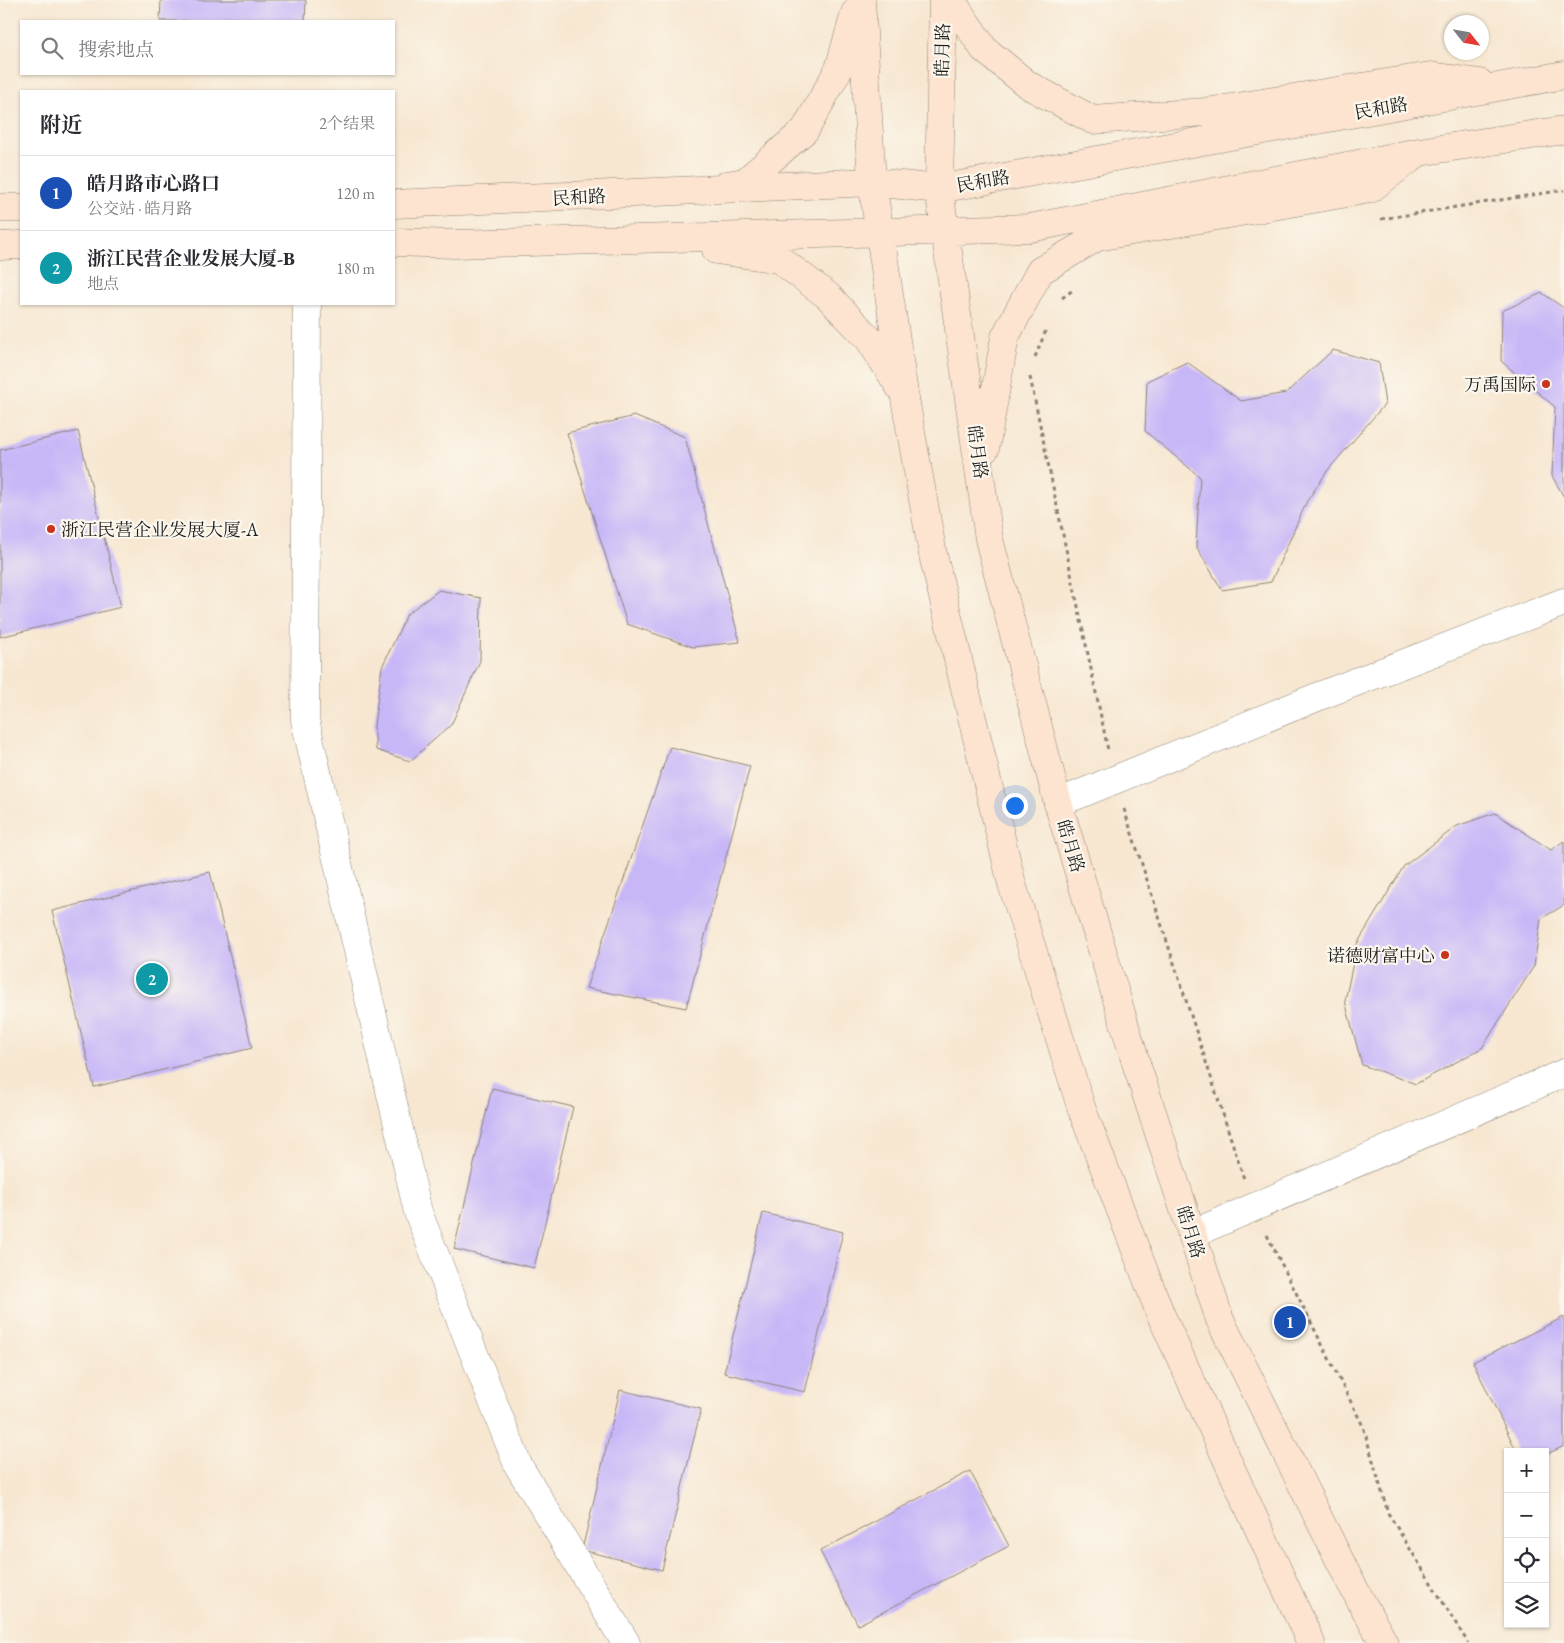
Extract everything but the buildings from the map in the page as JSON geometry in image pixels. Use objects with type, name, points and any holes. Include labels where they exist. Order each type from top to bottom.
[{"type":"main road","points":[[859,0],[872,182],[904,393],[933,555],[1012,884],[1081,1107],[1160,1313],[1311,1643]]},
{"type":"main road","points":[[687,192],[745,182],[805,130],[839,69],[859,0]]},
{"type":"main road","name":"皓月路","points":[[943,0],[939,189],[989,539],[1058,803],[1137,1066],[1220,1320],[1351,1583],[1385,1641]]},
{"type":"main road","points":[[952,0],[984,49],[1028,85],[1093,120],[1206,112],[1431,76],[1504,86]]},
{"type":"main road","name":"民和路","points":[[395,204],[872,182],[939,189],[1564,75]]},
{"type":"main road","points":[[395,242],[455,244],[1030,228],[1419,152],[1564,130]]},
{"type":"main road","points":[[981,473],[1004,338],[1040,271],[1097,237],[1370,189],[1419,152]]},
{"type":"main road","points":[[0,208],[20,208]]},
{"type":"main road","points":[[651,239],[779,259],[828,296],[869,340],[904,393]]},
{"type":"main road","points":[[0,246],[20,246]]},
{"type":"street","points":[[306,305],[305,720],[418,1212],[518,1465],[626,1643]]},
{"type":"street","points":[[1058,803],[1322,695],[1564,602]]},
{"type":"street","points":[[1192,1234],[1564,1073]]},
{"type":"path","points":[[1380,220],[1564,190]]},
{"type":"path","points":[[1059,300],[1080,284]]},
{"type":"path","points":[[1032,362],[1048,327]]},
{"type":"path","points":[[1029,371],[1115,780],[1253,1208],[1363,1426],[1388,1513],[1468,1643]]},
{"type":"place","name":"万禹国际","points":[[1546,384]]},
{"type":"place","name":"浙江民营企业发展大厦-A","points":[[51,529]]},
{"type":"place","name":"诺德财富中心","points":[[1445,955]]},
{"type":"place","name":"浙江民营企业发展大厦-B","points":[[152,979]]},
{"type":"place","name":"皓月路市心路口","points":[[1290,1322]]}]
